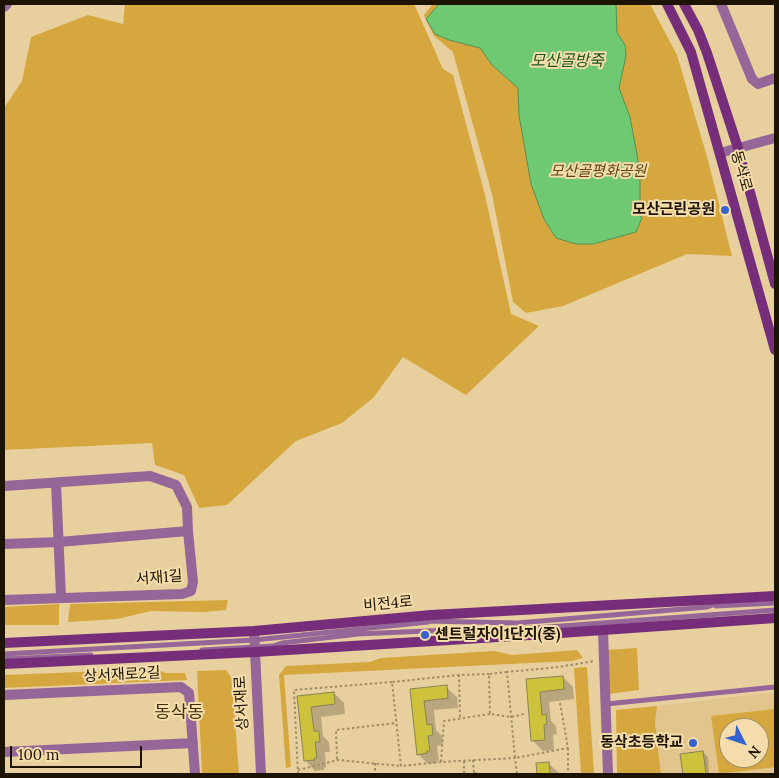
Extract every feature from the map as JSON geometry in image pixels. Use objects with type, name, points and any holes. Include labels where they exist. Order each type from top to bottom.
[{"type":"main road","name":"동삭로","points":[[667,4],[691,52],[775,350]]},
{"type":"main road","name":"동삭로","points":[[684,4],[698,30],[707,53],[738,148],[775,284]]},
{"type":"main road","name":"비전4로","points":[[4,664],[254,642],[403,618],[598,604],[775,596]]},
{"type":"main road","name":"비전4로","points":[[4,643],[254,642],[546,634],[775,618]]},
{"type":"street","points":[[4,8],[7,4]]},
{"type":"street","points":[[722,4],[752,79],[758,84],[775,78]]},
{"type":"street","points":[[720,153],[775,138]]},
{"type":"street","points":[[4,486],[150,476],[176,485],[187,507],[188,531],[59,542],[4,544]]},
{"type":"street","points":[[56,483],[61,597]]},
{"type":"street","name":"서재1길","points":[[4,600],[187,593],[190,591],[193,582],[188,531]]},
{"type":"street","points":[[603,631],[608,774]]},
{"type":"street","name":"상서재로","points":[[254,642],[261,774]]},
{"type":"street","name":"상서재로2길","points":[[4,695],[181,687],[188,693],[195,774]]},
{"type":"street","points":[[4,752],[193,743]]},
{"type":"lane","points":[[707,607],[737,598]]},
{"type":"lane","points":[[4,659],[254,642],[428,622],[517,623],[775,603]]},
{"type":"lane","points":[[511,630],[775,610]]},
{"type":"lane","points":[[403,618],[428,622]]},
{"type":"lane","points":[[4,654],[254,642],[274,646],[282,643],[358,634],[472,629],[511,630],[546,634]]},
{"type":"lane","points":[[606,704],[775,687]]},
{"type":"path","points":[[298,774],[294,690],[458,675],[489,674],[558,667],[604,659]]},
{"type":"path","points":[[507,672],[517,774]]},
{"type":"path","points":[[489,674],[490,714]]},
{"type":"path","points":[[458,675],[460,718]]},
{"type":"path","points":[[392,682],[401,766]]},
{"type":"path","points":[[560,703],[568,748],[568,774]]},
{"type":"path","points":[[441,762],[444,720],[490,714],[511,717],[524,714]]},
{"type":"path","points":[[338,760],[336,730],[396,723]]},
{"type":"path","points":[[298,770],[338,760],[401,766],[515,758],[568,748]]},
{"type":"path","points":[[473,760],[474,774],[481,774]]},
{"type":"path","points":[[464,761],[464,774]]},
{"type":"path","points":[[375,763],[375,774]]},
{"type":"shaded area","name":"동삭초등학교","points":[[775,692],[775,774],[661,774],[655,723],[657,706]]},
{"type":"green space","points":[[125,4],[414,4],[443,69],[453,75],[485,195],[511,314],[539,326],[466,395],[403,357],[373,398],[342,423],[296,441],[227,505],[199,508],[184,475],[155,465],[152,443],[4,450],[4,108],[22,81],[31,37],[88,15],[123,24]]},
{"type":"green space","name":"모산골평화공원","points":[[433,4],[650,4],[677,55],[708,160],[732,256],[687,254],[563,306],[526,313],[513,302],[492,194],[453,52],[434,36],[424,15]]},
{"type":"green space","points":[[228,600],[226,610],[204,612],[151,611],[117,619],[68,622],[70,604]]},
{"type":"green space","points":[[59,604],[59,625],[4,625],[4,607]]},
{"type":"green space","points":[[637,648],[639,690],[608,694],[606,650]]},
{"type":"green space","points":[[577,650],[583,658],[572,661],[284,675],[291,767],[286,768],[279,675],[286,666],[370,662],[381,658],[494,651],[512,655]]},
{"type":"green space","points":[[587,667],[594,774],[581,774],[574,668]]},
{"type":"green space","points":[[157,669],[166,673],[185,673],[187,680],[4,688],[4,675]]},
{"type":"green space","points":[[226,670],[232,679],[239,774],[202,774],[197,671]]},
{"type":"green space","points":[[657,706],[655,723],[661,774],[617,774],[616,710]]},
{"type":"green space","points":[[775,709],[775,767],[769,768],[769,718],[719,718],[719,768],[767,768],[719,774],[711,716]]},
{"type":"water","name":"모산골방죽","points":[[439,4],[616,4],[617,33],[625,45],[626,56],[619,88],[630,117],[640,171],[640,216],[642,218],[636,232],[593,244],[576,244],[556,238],[544,219],[531,184],[519,115],[518,88],[492,65],[480,48],[449,40],[435,34],[426,19]]},
{"type":"building","points":[[563,676],[564,689],[540,692],[542,715],[546,714],[547,724],[544,725],[545,740],[531,741],[526,679]]},
{"type":"building","points":[[447,685],[448,698],[424,701],[427,725],[432,724],[433,735],[428,736],[430,751],[417,755],[410,689]]},
{"type":"building","points":[[334,692],[335,704],[311,707],[314,731],[319,731],[320,742],[315,742],[317,758],[304,761],[297,696]]},
{"type":"building","points":[[703,751],[706,774],[683,774],[680,754]]},
{"type":"building","points":[[549,762],[550,774],[537,774],[536,763]]},
{"type":"place","name":"모산근린공원","points":[[725,210]]},
{"type":"place","name":"센트럴자이1단지(중)","points":[[425,635]]},
{"type":"place","name":"동삭초등학교","points":[[693,743]]},
{"type":"district","name":"동삭동","points":[[179,713]]}]
